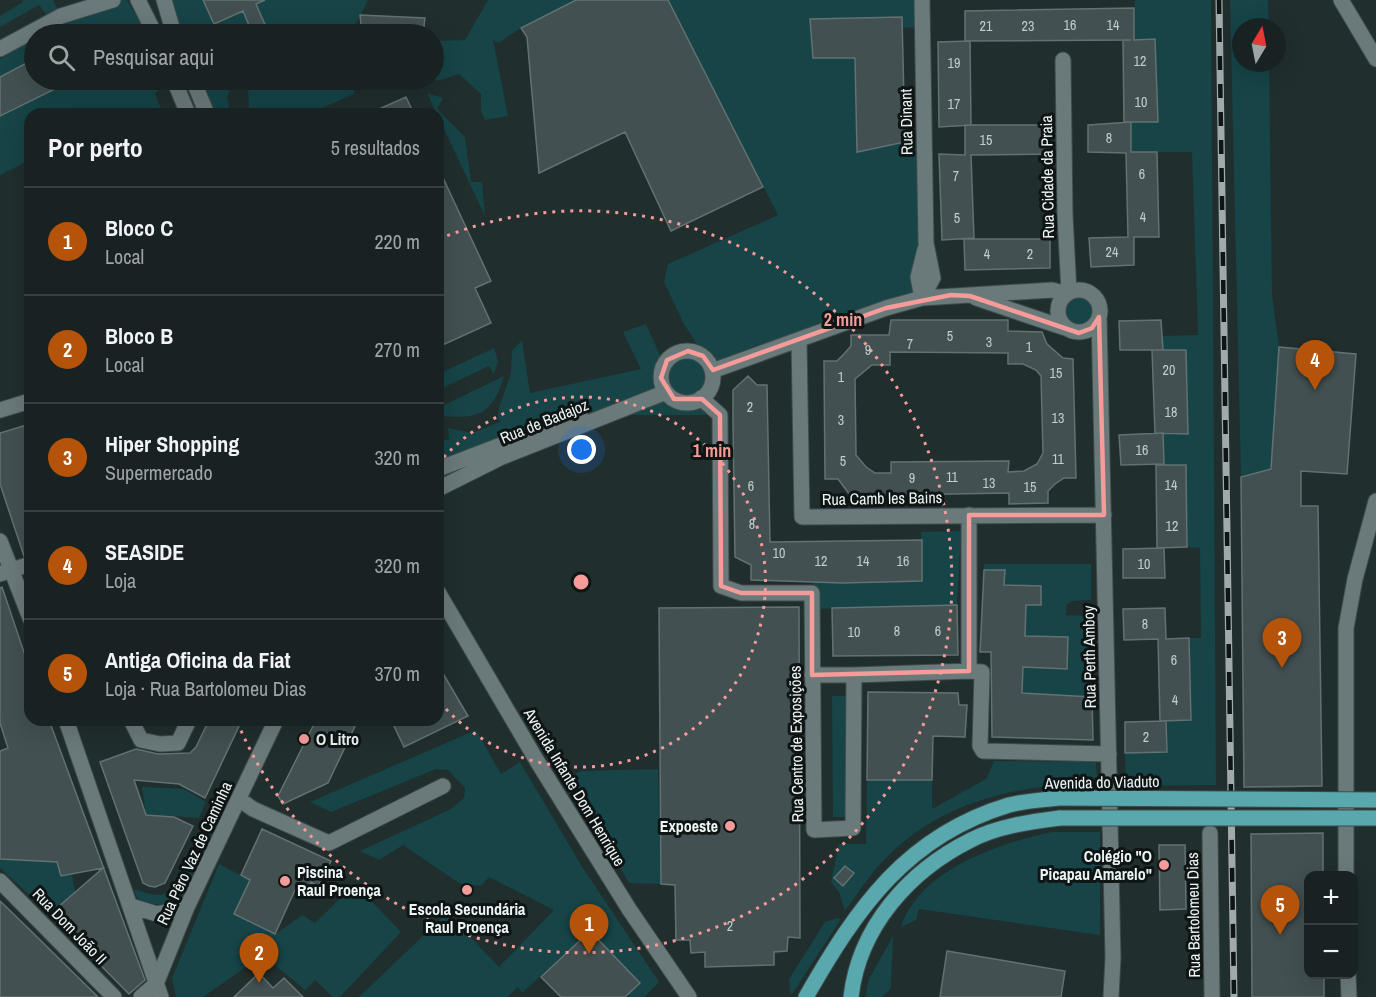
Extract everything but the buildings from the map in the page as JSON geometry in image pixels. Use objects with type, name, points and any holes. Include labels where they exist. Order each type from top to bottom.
[{"type":"main road","name":"Avenida do Viaduto","points":[[806,997],[852,922],[882,883],[919,850],[962,822],[1011,805],[1059,798],[1376,800]]},
{"type":"main road","points":[[851,997],[853,977],[862,948],[873,926],[899,894],[931,865],[972,839],[1021,823],[1060,818],[1376,818]]},
{"type":"street","points":[[61,16],[76,0]]},
{"type":"street","points":[[46,24],[61,16],[113,0]]},
{"type":"street","points":[[138,0],[150,24]]},
{"type":"street","points":[[164,0],[171,24]]},
{"type":"street","name":"Rua Dinant","points":[[922,0],[926,243],[918,277],[922,298]]},
{"type":"street","points":[[1341,0],[1376,58]]},
{"type":"street","points":[[0,49],[24,36]]},
{"type":"street","name":"Rua Cidade da Praia","points":[[1063,60],[1068,293]]},
{"type":"street","points":[[178,90],[186,108]]},
{"type":"street","points":[[197,90],[205,108]]},
{"type":"street","points":[[712,371],[886,308],[922,298],[1052,290],[1068,293],[1079,290],[1090,294],[1099,304],[1099,317],[1092,328],[1078,333],[970,296]]},
{"type":"street","points":[[1065,328],[1058,316],[1058,309],[1068,293]]},
{"type":"street","name":"Rua Perth Amboy","points":[[1099,317],[1113,958],[1111,997]]},
{"type":"street","name":"Rua Camb les Bains","points":[[799,340],[802,517],[1104,515]]},
{"type":"street","points":[[681,351],[694,352],[703,356],[712,371],[712,384],[701,398],[683,402],[664,389],[661,371],[664,364],[681,351]]},
{"type":"street","points":[[444,467],[664,389]]},
{"type":"street","name":"Rua de Badajoz","points":[[444,486],[502,457],[664,389]]},
{"type":"street","name":"Rua Centro de Exposições","points":[[701,398],[720,415],[721,586],[741,593],[812,593],[814,830],[853,828],[854,675]]},
{"type":"street","points":[[0,410],[24,403]]},
{"type":"street","points":[[1346,871],[1346,628],[1354,579],[1376,501]]},
{"type":"street","points":[[969,515],[969,671]]},
{"type":"street","points":[[0,541],[5,571],[24,607]]},
{"type":"street","points":[[5,571],[24,566]]},
{"type":"street","name":"Avenida Infante Dom Henrique","points":[[444,602],[537,760],[629,909],[689,997]]},
{"type":"street","points":[[812,675],[982,672],[980,746],[983,751],[1109,754]]},
{"type":"street","points":[[68,726],[159,990]]},
{"type":"street","points":[[133,726],[141,740],[160,744],[178,742],[186,726]]},
{"type":"street","name":"Rua Pêro Vaz de Caminha","points":[[141,997],[159,990],[187,907],[273,726]]},
{"type":"street","points":[[239,799],[253,809],[329,843],[443,786]]},
{"type":"street","name":"Rua Bartolomeu Dias","points":[[1210,833],[1212,997]]},
{"type":"street","name":"Rua Dom João II","points":[[0,881],[114,997]]},
{"type":"street","points":[[131,906],[157,914],[187,907]]},
{"type":"street","points":[[1348,979],[1349,997]]},
{"type":"highlighted area","points":[[951,295],[970,296],[1079,333],[1092,328],[1099,317],[1104,515],[969,515],[969,671],[812,675],[812,593],[741,593],[721,586],[720,415],[702,399],[674,399],[661,378],[667,360],[688,351],[703,356],[713,370],[886,308]]},
{"type":"shaded area","points":[[22,0],[53,0],[61,16],[113,0],[127,0],[141,24],[48,24],[51,21],[39,5],[0,27],[0,16],[23,2]]},
{"type":"shaded area","points":[[164,0],[368,0],[355,24],[171,24]]},
{"type":"shaded area","points":[[488,0],[576,0],[521,28],[498,43],[493,40],[508,116],[485,120],[481,111],[481,94],[459,74],[444,79],[444,41],[465,40]]},
{"type":"shaded area","points":[[668,0],[922,0],[922,27],[903,28],[905,142],[925,138],[922,298],[710,365],[684,324],[664,282],[668,264],[778,215]]},
{"type":"shaded area","points":[[1135,0],[1211,0],[1216,785],[1126,786],[1125,753],[1166,721],[1191,720],[1189,638],[1201,638],[1200,548],[1187,547],[1186,465],[1164,465],[1163,433],[1188,433],[1186,351],[1163,350],[1162,336],[1198,335],[1192,152],[1132,152],[1131,122],[1158,122],[1155,39],[1134,40]]},
{"type":"shaded area","points":[[1230,0],[1268,0],[1269,18],[1232,18],[1232,72],[1269,72],[1272,295],[1279,347],[1271,469],[1241,477]]},
{"type":"shaded area","points":[[24,46],[24,90],[158,90],[155,94],[161,108],[24,108],[24,163],[0,175],[0,59]]},
{"type":"shaded area","points":[[197,90],[229,90],[227,97],[229,108],[205,108]]},
{"type":"shaded area","points":[[248,90],[354,90],[354,94],[322,108],[249,108]]},
{"type":"shaded area","points":[[427,93],[443,98],[438,108],[434,108]]},
{"type":"shaded area","points":[[444,116],[465,137],[471,182],[482,182],[485,216],[444,129]]},
{"type":"shaded area","points":[[1077,297],[1088,301],[1092,312],[1088,323],[1077,327],[1066,323],[1062,312],[1066,301]]},
{"type":"shaded area","points":[[646,324],[664,364],[661,378],[667,394],[678,401],[697,401],[720,415],[606,415],[500,452],[444,477],[444,440],[449,440],[448,428],[472,433],[500,422],[499,408],[511,373],[512,351],[522,340],[530,393],[641,369],[623,332]]},
{"type":"shaded area","points":[[494,348],[498,361],[494,374],[489,366],[444,387],[444,371]]},
{"type":"shaded area","points":[[687,354],[703,361],[710,377],[703,393],[687,400],[671,393],[664,377],[671,361]]},
{"type":"shaded area","points":[[504,376],[494,400],[482,412],[464,417],[444,416],[444,405]]},
{"type":"shaded area","points":[[961,531],[957,605],[812,609],[813,581],[922,581],[921,532]]},
{"type":"shaded area","points":[[984,564],[1091,564],[1091,600],[1073,601],[1067,604],[1066,615],[1092,616],[1092,697],[1056,700],[1056,694],[1041,694],[1040,699],[1022,700],[1025,615],[1003,604],[1040,605],[1041,587],[1004,585],[1004,570],[984,570]]},
{"type":"shaded area","points":[[832,696],[847,696],[847,817],[833,817]]},
{"type":"shaded area","points":[[476,730],[501,774],[520,762],[581,865],[659,982],[644,997],[631,997],[628,994],[640,982],[590,931],[522,993],[518,987],[507,997],[359,997],[447,913],[499,967],[554,910],[489,877],[481,886],[459,883],[403,845],[379,860],[360,851],[451,809],[464,798],[465,788],[448,770],[436,769],[331,812],[310,802]]},
{"type":"shaded area","points":[[994,761],[1096,762],[1097,777],[1079,778],[1078,784],[1002,794],[955,810],[932,822],[884,859],[845,911],[839,892],[831,882],[839,844],[866,844],[867,780],[932,780],[932,809],[986,779]]},
{"type":"shaded area","points":[[658,769],[661,884],[629,883],[569,781],[570,775],[583,771]]},
{"type":"shaded area","points":[[142,787],[184,789],[206,802],[199,818],[146,814]]},
{"type":"shaded area","points":[[1052,832],[1100,832],[1100,935],[919,909],[916,920],[901,927],[910,907],[925,890],[963,862],[1009,843]]},
{"type":"shaded area","points":[[0,859],[57,862],[61,876],[72,874],[75,892],[50,914],[0,868]]},
{"type":"shaded area","points":[[219,864],[250,880],[234,914],[276,934],[302,915],[315,923],[355,884],[401,932],[340,997],[333,997],[315,980],[305,990],[263,955],[203,997],[176,997],[172,978]]},
{"type":"shaded area","points":[[181,868],[192,874],[177,898],[157,905],[137,898],[134,889],[159,895],[169,891]]},
{"type":"shaded area","points":[[841,919],[793,993],[790,994],[789,979],[825,922]]},
{"type":"shaded area","points":[[893,936],[891,988],[882,997],[866,997],[868,981]]},
{"type":"railway","points":[[1219,0],[1234,997]]},
{"type":"place","name":"SEASIDE","points":[[1315,390]]},
{"type":"place","name":"Hiper Shopping","points":[[1282,668]]},
{"type":"place","name":"O Litro","points":[[304,739]]},
{"type":"place","name":"Expoeste","points":[[730,826]]},
{"type":"place","name":"Colégio \"O Picapau Amarelo\"","points":[[1164,865]]},
{"type":"place","name":"Piscina Raul Proença","points":[[285,881]]},
{"type":"place","name":"Escola Secundária Raul Proença","points":[[467,890]]},
{"type":"place","name":"Antiga Oficina da Fiat","points":[[1280,935]]},
{"type":"place","name":"Bloco C","points":[[589,954]]},
{"type":"place","name":"Bloco B","points":[[259,983]]}]
